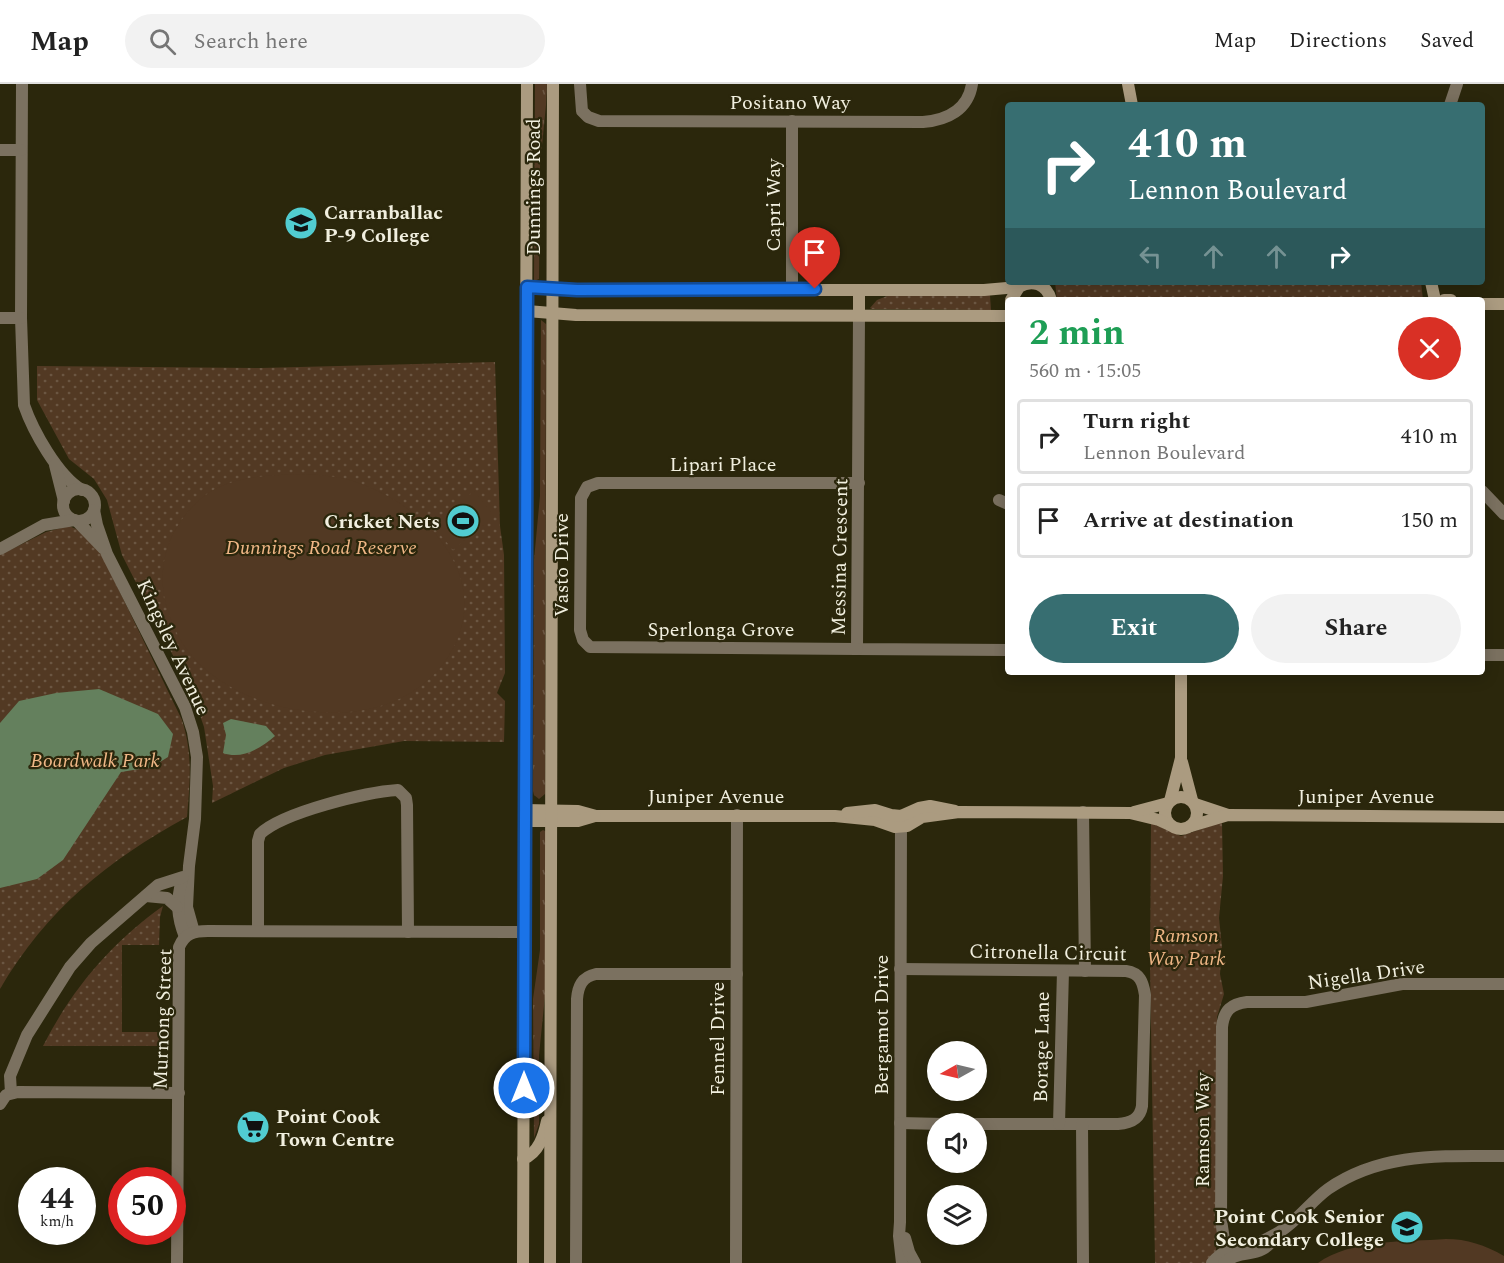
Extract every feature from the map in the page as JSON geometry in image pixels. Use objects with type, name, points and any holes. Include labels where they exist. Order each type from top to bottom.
[{"type":"main road","name":"Dunnings Road","points":[[523,1263],[526,84]]},
{"type":"main road","name":"Dunnings Road","points":[[550,1263],[553,84]]},
{"type":"main road","points":[[1128,84],[1131,102]]},
{"type":"main road","points":[[527,287],[992,290],[1018,285]]},
{"type":"main road","points":[[859,290],[859,315]]},
{"type":"main road","points":[[1485,304],[1504,304]]},
{"type":"main road","points":[[526,310],[576,315],[1005,316]]},
{"type":"main road","points":[[901,821],[907,826],[922,817],[959,812],[1083,812],[1130,813],[1159,820],[1181,830],[1191,826],[1198,815],[1181,758],[1181,675]]},
{"type":"main road","points":[[1170,825],[1165,814],[1181,758]]},
{"type":"main road","points":[[1130,813],[1182,796],[1193,802]]},
{"type":"main road","name":"Juniper Avenue","points":[[1193,802],[1228,815]]},
{"type":"main road","name":"Juniper Avenue","points":[[1191,826],[1228,815],[1504,817]]},
{"type":"main road","name":"Juniper Avenue","points":[[524,816],[552,816],[578,821],[596,816],[835,816],[875,820],[894,827],[901,821]]},
{"type":"main road","points":[[524,1159],[540,1144],[552,1102]]},
{"type":"street","points":[[22,84],[21,318],[24,405],[55,463],[71,482],[93,498],[94,510],[86,519],[44,525]]},
{"type":"street","name":"Positano Way","points":[[580,84],[581,107],[588,117],[599,121],[923,122],[940,120],[952,115],[968,99],[972,84]]},
{"type":"street","points":[[1451,102],[1458,84]]},
{"type":"street","name":"Capri Way","points":[[792,121],[792,289]]},
{"type":"street","points":[[0,150],[21,150]]},
{"type":"street","name":"Messina Crescent","points":[[859,315],[857,649],[1005,650]]},
{"type":"street","points":[[0,318],[21,318]]},
{"type":"street","points":[[55,463],[66,514],[76,520]]},
{"type":"street","name":"Lipari Place","points":[[587,487],[598,483],[859,483]]},
{"type":"street","name":"Vasto Drive","points":[[585,643],[580,630],[581,498],[587,487]]},
{"type":"street","points":[[0,549],[44,525],[73,491],[82,490]]},
{"type":"street","points":[[1485,494],[1504,514]]},
{"type":"street","name":"Kingsley Avenue","points":[[94,510],[107,554],[181,699],[193,732],[197,780],[195,819],[186,872],[179,891],[177,907],[180,923],[190,934]]},
{"type":"street","name":"Kingsley Avenue","points":[[76,520],[107,554]]},
{"type":"street","name":"Sperlonga Grove","points":[[585,643],[597,648],[857,649]]},
{"type":"street","points":[[1485,655],[1504,655]]},
{"type":"street","points":[[258,931],[260,834],[271,827],[328,804],[358,796],[398,790],[406,798],[408,805],[408,932]]},
{"type":"street","points":[[1083,812],[1085,971]]},
{"type":"street","name":"Fennel Drive","points":[[736,1263],[737,815]]},
{"type":"street","name":"Bergamot Drive","points":[[901,821],[900,1222],[898,1236],[902,1263]]},
{"type":"street","points":[[179,1093],[6,1098],[10,1076],[27,1035],[70,967],[106,929],[163,882],[186,872]]},
{"type":"street","name":"Kingsley Avenue","points":[[186,872],[190,934]]},
{"type":"street","points":[[146,896],[167,898],[177,907]]},
{"type":"street","name":"Murnong Street","points":[[177,1263],[179,947],[190,934],[258,931],[524,932]]},
{"type":"street","name":"Citronella Circuit","points":[[900,969],[1134,973],[1141,980],[1145,995],[1140,1115],[1124,1124],[987,1124]]},
{"type":"street","name":"Borage Lane","points":[[1059,1124],[1063,971]]},
{"type":"street","points":[[576,1263],[577,999],[580,983],[596,974],[737,974]]},
{"type":"street","name":"Nigella Drive","points":[[1233,1006],[1247,1002],[1313,1001],[1402,984],[1504,984]]},
{"type":"street","name":"Ramson Way","points":[[1228,1257],[1221,1220],[1222,1027],[1224,1014],[1233,1006]]},
{"type":"street","points":[[900,1123],[927,1124]]},
{"type":"street","points":[[1082,1124],[1083,1263]]},
{"type":"street","points":[[1212,1263],[1228,1257],[1254,1255],[1264,1251],[1272,1244],[1277,1234],[1330,1188],[1369,1168],[1416,1157],[1504,1156]]},
{"type":"street","name":"Bergamot Drive","points":[[900,1222],[909,1252],[915,1263]]},
{"type":"green space","points":[[535,84],[547,84],[540,166],[539,279],[534,281]]},
{"type":"green space","points":[[1055,285],[1421,285],[1423,297],[1057,297]]},
{"type":"green space","points":[[990,295],[991,310],[870,308],[877,300],[887,296]]},
{"type":"green space","points":[[541,320],[546,324],[545,794],[539,799],[533,791],[534,560],[540,496]]},
{"type":"green space","name":"Dunnings Road Reserve","points":[[495,362],[500,526],[504,555],[505,673],[497,693],[505,701],[504,742],[404,741],[325,755],[284,768],[212,803],[213,786],[204,727],[193,695],[122,555],[107,500],[94,479],[69,459],[37,400],[37,366],[260,368]]},
{"type":"green space","points":[[306,474],[346,479],[376,490],[403,506],[428,526],[447,549],[460,576],[464,604],[459,634],[443,664],[434,675],[413,692],[401,698],[362,710],[328,713],[264,702],[244,694],[207,671],[185,647],[170,617],[163,581],[165,555],[176,529],[187,512],[201,498],[217,488],[238,480],[261,476]]},
{"type":"green space","name":"Cricket Nets","points":[[474,491],[494,516],[453,550],[433,526]]},
{"type":"green space","name":"Boardwalk Park","points":[[69,526],[81,531],[99,549],[182,720],[189,756],[187,817],[131,851],[81,890],[38,935],[18,960],[0,989],[0,555],[46,532]]},
{"type":"green space","name":"Ramson Way Park","points":[[1222,822],[1223,876],[1219,918],[1222,947],[1220,974],[1224,994],[1217,1017],[1217,1242],[1215,1257],[1211,1263],[1155,1263],[1150,966],[1151,823],[1181,836]]},
{"type":"green space","points":[[543,830],[547,832],[546,986],[539,1055],[539,1124],[534,1138],[533,999],[540,950],[540,832]]},
{"type":"green space","points":[[163,906],[160,917],[159,945],[122,945],[122,1032],[159,1032],[159,1046],[43,1046],[67,1005],[94,969],[126,935]]},
{"type":"green space","points":[[1446,1239],[1469,1241],[1483,1246],[1504,1256],[1504,1263],[1318,1263],[1331,1255],[1362,1246]]},
{"type":"shaded area","points":[[99,689],[158,714],[173,734],[168,757],[152,767],[121,772],[63,860],[37,879],[0,888],[0,723],[19,701],[56,693]]},
{"type":"shaded area","points":[[231,719],[266,726],[275,736],[251,752],[237,755],[223,753],[226,735],[223,723]]},
{"type":"place","name":"Carranballac P-9 College","points":[[301,223]]},
{"type":"place","name":"Cricket Nets","points":[[463,521]]},
{"type":"place","name":"Point Cook Town Centre","points":[[253,1127]]},
{"type":"place","name":"Point Cook Senior Secondary College","points":[[1407,1227]]},
{"type":"route","points":[[524,1088],[527,287],[577,290],[815,289]]}]
